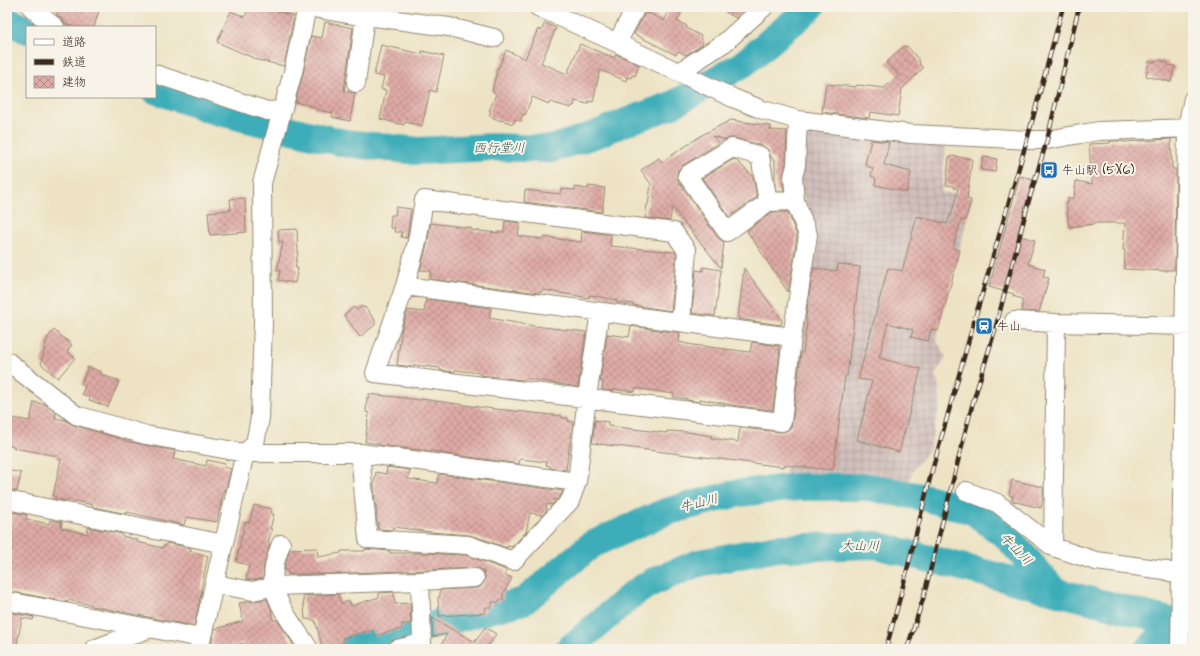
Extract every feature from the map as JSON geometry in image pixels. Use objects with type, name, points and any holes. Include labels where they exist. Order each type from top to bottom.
[{"type":"street","points":[[32,7],[40,16],[54,26]]},
{"type":"street","points":[[7,601],[149,629],[200,644],[246,453],[255,442],[260,418],[263,322],[262,183],[293,72],[307,7],[365,17],[449,27],[494,38]]},
{"type":"street","points":[[538,7],[733,98],[763,110],[798,120],[911,134],[1027,140],[1047,140],[1099,132],[1190,128]]},
{"type":"street","points":[[617,43],[636,7]]},
{"type":"street","points":[[682,74],[724,43],[764,7]]},
{"type":"street","points":[[356,83],[365,17]]},
{"type":"street","points":[[156,74],[267,111],[282,112]]},
{"type":"street","points":[[1180,649],[1185,580],[1190,128],[1193,99]]},
{"type":"street","points":[[680,322],[687,251],[674,232],[424,200],[417,242],[406,286],[375,372],[782,422],[792,337],[808,235],[795,202],[793,177],[796,165],[798,120]]},
{"type":"street","points":[[768,202],[760,156],[732,148],[687,176],[727,232],[768,202],[795,202]]},
{"type":"street","points":[[406,286],[792,337]]},
{"type":"street","points":[[360,453],[368,539],[468,545],[513,561],[570,501],[577,482],[587,398],[600,312]]},
{"type":"street","points":[[1014,321],[1188,326]]},
{"type":"street","points":[[1053,547],[1056,323]]},
{"type":"street","points":[[7,361],[76,415],[146,435],[246,453],[360,453],[577,482]]},
{"type":"street","points":[[966,491],[997,503],[1053,547],[1096,561],[1164,570],[1185,580]]},
{"type":"street","points":[[7,500],[224,544]]},
{"type":"street","points":[[281,544],[275,558],[274,586],[282,608],[309,649]]},
{"type":"street","points":[[215,584],[253,591],[274,586],[475,578]]},
{"type":"street","points":[[397,649],[422,645],[420,580]]},
{"type":"street","points":[[94,649],[149,629]]},
{"type":"shaded area","points":[[811,128],[946,147],[941,192],[973,197],[936,339],[946,357],[935,375],[938,382],[940,405],[929,450],[915,467],[906,487],[870,480],[785,478],[814,229],[798,180],[803,134]]},
{"type":"building","points":[[58,7],[100,7],[94,26],[72,26],[65,24],[56,14]]},
{"type":"building","points":[[249,7],[261,7],[294,16],[284,66],[258,60],[217,42],[231,11],[245,17]]},
{"type":"building","points":[[671,7],[684,7],[677,21],[701,36],[700,38],[703,42],[702,45],[686,55],[678,51],[676,55],[634,34],[645,13],[648,15],[649,13],[664,21]]},
{"type":"building","points":[[717,7],[748,7],[736,18]]},
{"type":"building","points":[[325,22],[353,28],[344,91],[355,93],[350,121],[332,117],[333,113],[295,102],[311,36],[322,38]]},
{"type":"building","points":[[545,23],[556,28],[541,63],[567,74],[580,44],[614,58],[616,54],[639,65],[635,76],[632,75],[631,78],[627,77],[626,81],[600,70],[593,102],[589,101],[588,104],[575,101],[574,106],[571,108],[550,102],[549,104],[532,97],[525,115],[523,114],[520,121],[515,119],[513,124],[489,116],[491,112],[489,111],[496,94],[492,91],[498,67],[506,50],[525,59],[538,29],[541,31]]},
{"type":"building","points":[[381,45],[422,54],[422,51],[444,56],[436,92],[430,90],[422,126],[405,122],[404,125],[380,119],[386,90],[381,89],[384,77],[374,75]]},
{"type":"building","points":[[904,46],[907,46],[919,60],[919,64],[923,68],[902,89],[898,116],[870,112],[869,118],[822,112],[826,84],[884,88],[899,75],[886,63]]},
{"type":"building","points":[[1156,60],[1168,62],[1168,65],[1175,66],[1171,82],[1146,76],[1149,61],[1155,62]]},
{"type":"building","points":[[731,120],[771,126],[770,130],[787,131],[786,163],[783,178],[784,191],[777,191],[775,179],[775,159],[771,158],[767,149],[763,146],[735,138],[726,140],[712,136],[719,143],[678,170],[678,181],[718,238],[724,242],[721,268],[672,207],[670,221],[645,218],[651,184],[641,170],[659,158],[662,162],[702,135]]},
{"type":"building","points":[[1171,139],[1172,169],[1176,169],[1174,270],[1124,269],[1125,250],[1123,250],[1125,223],[1094,223],[1069,227],[1066,202],[1068,202],[1068,198],[1074,198],[1076,181],[1092,184],[1089,144],[1110,143],[1110,141],[1123,142]]},
{"type":"building","points":[[871,140],[889,142],[884,165],[911,172],[907,192],[875,185],[876,178],[871,176],[873,168],[866,166],[867,164],[865,164]]},
{"type":"building","points":[[952,156],[972,159],[967,199],[971,200],[965,221],[961,220],[953,248],[960,250],[938,331],[931,329],[928,341],[911,337],[913,330],[888,323],[879,358],[921,369],[899,452],[857,440],[872,381],[858,379],[888,268],[902,271],[917,216],[947,224],[950,215],[951,216],[958,189],[954,188],[954,186],[946,185],[949,157]]},
{"type":"building","points":[[983,157],[997,159],[995,172],[981,170]]},
{"type":"building","points":[[734,159],[753,177],[757,197],[729,217],[702,178]]},
{"type":"building","points":[[1020,176],[1033,180],[1017,235],[1035,240],[1028,264],[1045,269],[1043,277],[1049,278],[1039,312],[1022,311],[1022,299],[1013,296],[1014,294],[989,287]]},
{"type":"building","points":[[588,186],[605,188],[602,212],[524,202],[525,190],[560,194],[561,189],[575,190],[575,187],[588,189]]},
{"type":"building","points":[[245,198],[246,232],[210,235],[208,212],[231,210],[230,199]]},
{"type":"building","points":[[396,207],[411,209],[407,238],[401,237],[402,232],[394,232],[395,228],[390,228],[391,215],[395,215]]},
{"type":"building","points":[[772,212],[788,212],[797,236],[788,292],[747,231]]},
{"type":"building","points":[[505,221],[520,223],[518,236],[543,239],[543,237],[581,242],[582,231],[611,235],[610,246],[675,252],[671,311],[616,302],[617,300],[589,295],[589,298],[543,290],[539,293],[430,279],[431,271],[420,270],[431,223],[498,233],[504,232]]},
{"type":"building","points":[[297,229],[298,252],[295,268],[298,268],[295,283],[278,280],[280,270],[277,270],[283,242],[279,242],[278,230]]},
{"type":"building","points":[[838,264],[860,267],[847,376],[845,376],[833,470],[784,465],[784,467],[592,443],[595,420],[608,422],[608,426],[667,433],[667,431],[687,432],[712,436],[711,438],[738,442],[740,428],[781,432],[791,428],[801,353],[803,353],[807,320],[806,317],[813,268],[837,271]]},
{"type":"building","points":[[703,267],[721,270],[715,316],[692,313],[696,270],[703,271]]},
{"type":"building","points":[[744,268],[782,320],[781,325],[738,319]]},
{"type":"building","points":[[426,299],[491,308],[489,318],[534,326],[586,332],[578,387],[529,379],[522,380],[480,375],[480,373],[455,370],[454,372],[440,370],[440,368],[397,365],[402,327],[408,310],[424,312]]},
{"type":"building","points":[[362,306],[364,308],[365,307],[375,320],[375,325],[360,337],[344,315],[354,307],[357,310]]},
{"type":"building","points":[[631,326],[680,333],[679,342],[693,345],[750,352],[752,342],[779,346],[780,350],[773,410],[738,406],[700,399],[700,402],[687,400],[673,397],[674,394],[635,388],[635,392],[614,389],[614,391],[602,390],[603,381],[600,381],[607,334],[629,337]]},
{"type":"building","points":[[54,330],[72,345],[67,351],[75,358],[58,378],[41,364],[47,339]]},
{"type":"building","points":[[88,367],[101,372],[100,374],[119,381],[108,407],[89,400],[90,397],[82,394],[85,386],[81,384]]},
{"type":"building","points":[[369,394],[422,399],[486,408],[562,416],[562,418],[568,418],[568,421],[573,422],[566,470],[550,468],[550,466],[546,465],[547,462],[520,459],[519,464],[365,442],[369,413],[366,412],[367,397],[369,398]]},
{"type":"building","points":[[34,402],[46,405],[56,413],[55,418],[65,420],[73,425],[125,441],[175,451],[173,459],[206,466],[207,460],[225,464],[224,467],[231,469],[226,490],[224,489],[217,522],[186,517],[184,525],[127,512],[127,514],[93,507],[93,505],[67,499],[66,501],[55,499],[56,497],[53,496],[61,459],[57,459],[58,456],[14,448],[14,446],[7,445],[7,417],[30,421]]},
{"type":"building","points":[[387,467],[410,470],[408,479],[437,483],[439,474],[563,491],[557,500],[554,499],[554,503],[552,505],[547,504],[546,511],[543,515],[530,513],[526,532],[512,547],[507,546],[507,548],[469,535],[394,527],[393,530],[378,529],[374,485],[376,472],[386,474]]},
{"type":"building","points":[[7,470],[21,473],[17,491],[7,490]]},
{"type":"building","points":[[1012,480],[1043,487],[1041,508],[1012,501],[1013,496],[1009,495]]},
{"type":"building","points":[[254,505],[272,509],[271,514],[274,514],[268,542],[270,543],[264,563],[263,578],[253,580],[246,579],[249,565],[236,562],[245,522],[249,523]]},
{"type":"building","points":[[13,512],[27,515],[26,519],[49,524],[50,520],[62,522],[61,528],[87,534],[88,527],[122,534],[122,536],[138,540],[137,542],[163,548],[166,546],[166,543],[191,548],[190,551],[208,556],[194,626],[68,600],[68,602],[7,591],[7,528],[9,528]]},
{"type":"building","points":[[317,548],[318,557],[341,553],[341,551],[365,551],[365,549],[390,551],[390,553],[466,555],[506,570],[505,575],[512,578],[503,594],[503,600],[499,600],[499,602],[492,602],[492,607],[486,607],[485,613],[439,616],[438,597],[440,597],[440,590],[480,587],[484,582],[484,572],[479,568],[474,568],[331,574],[288,574],[288,570],[284,570],[290,549]]},
{"type":"building","points":[[394,592],[395,604],[410,603],[411,624],[402,624],[402,629],[375,636],[373,630],[342,638],[344,643],[323,649],[315,620],[305,619],[303,596],[338,594],[341,603],[349,601],[351,606],[379,597],[379,593]]},
{"type":"building","points":[[267,599],[271,608],[273,620],[277,620],[292,642],[293,649],[242,649],[243,643],[220,649],[214,649],[212,641],[215,629],[243,621],[239,603]]},
{"type":"building","points":[[7,612],[34,617],[33,620],[22,618],[16,649],[7,649]]},
{"type":"building","points":[[432,618],[475,642],[485,627],[496,634],[487,648],[489,649],[439,649],[447,634],[432,637]]},
{"type":"waterway","name":"西行堂川","points":[[156,90],[215,111],[344,143],[418,151],[492,147],[551,149],[597,134],[672,105],[743,64],[811,7]]},
{"type":"waterway","name":"西行堂川","points":[[7,20],[26,30]]},
{"type":"waterway","name":"牛山川","points":[[341,649],[524,601],[591,545],[665,512],[738,493],[798,487],[868,487],[927,498],[973,511],[1007,537],[1054,590]]},
{"type":"waterway","name":"大山川","points":[[569,649],[633,594],[654,581],[699,563],[778,548],[876,545],[1193,627]]},
{"type":"waterway","points":[[1149,649],[1162,635],[1185,625]]},
{"type":"railway","points":[[886,649],[930,478],[1027,140],[1063,7]]},
{"type":"railway","points":[[907,649],[923,599],[973,402],[995,330],[1029,200],[1047,140],[1079,7]]},
{"type":"place","name":"牛山駅 (5)(6)","points":[[1049,170]]},
{"type":"place","name":"牛山","points":[[984,326]]}]
